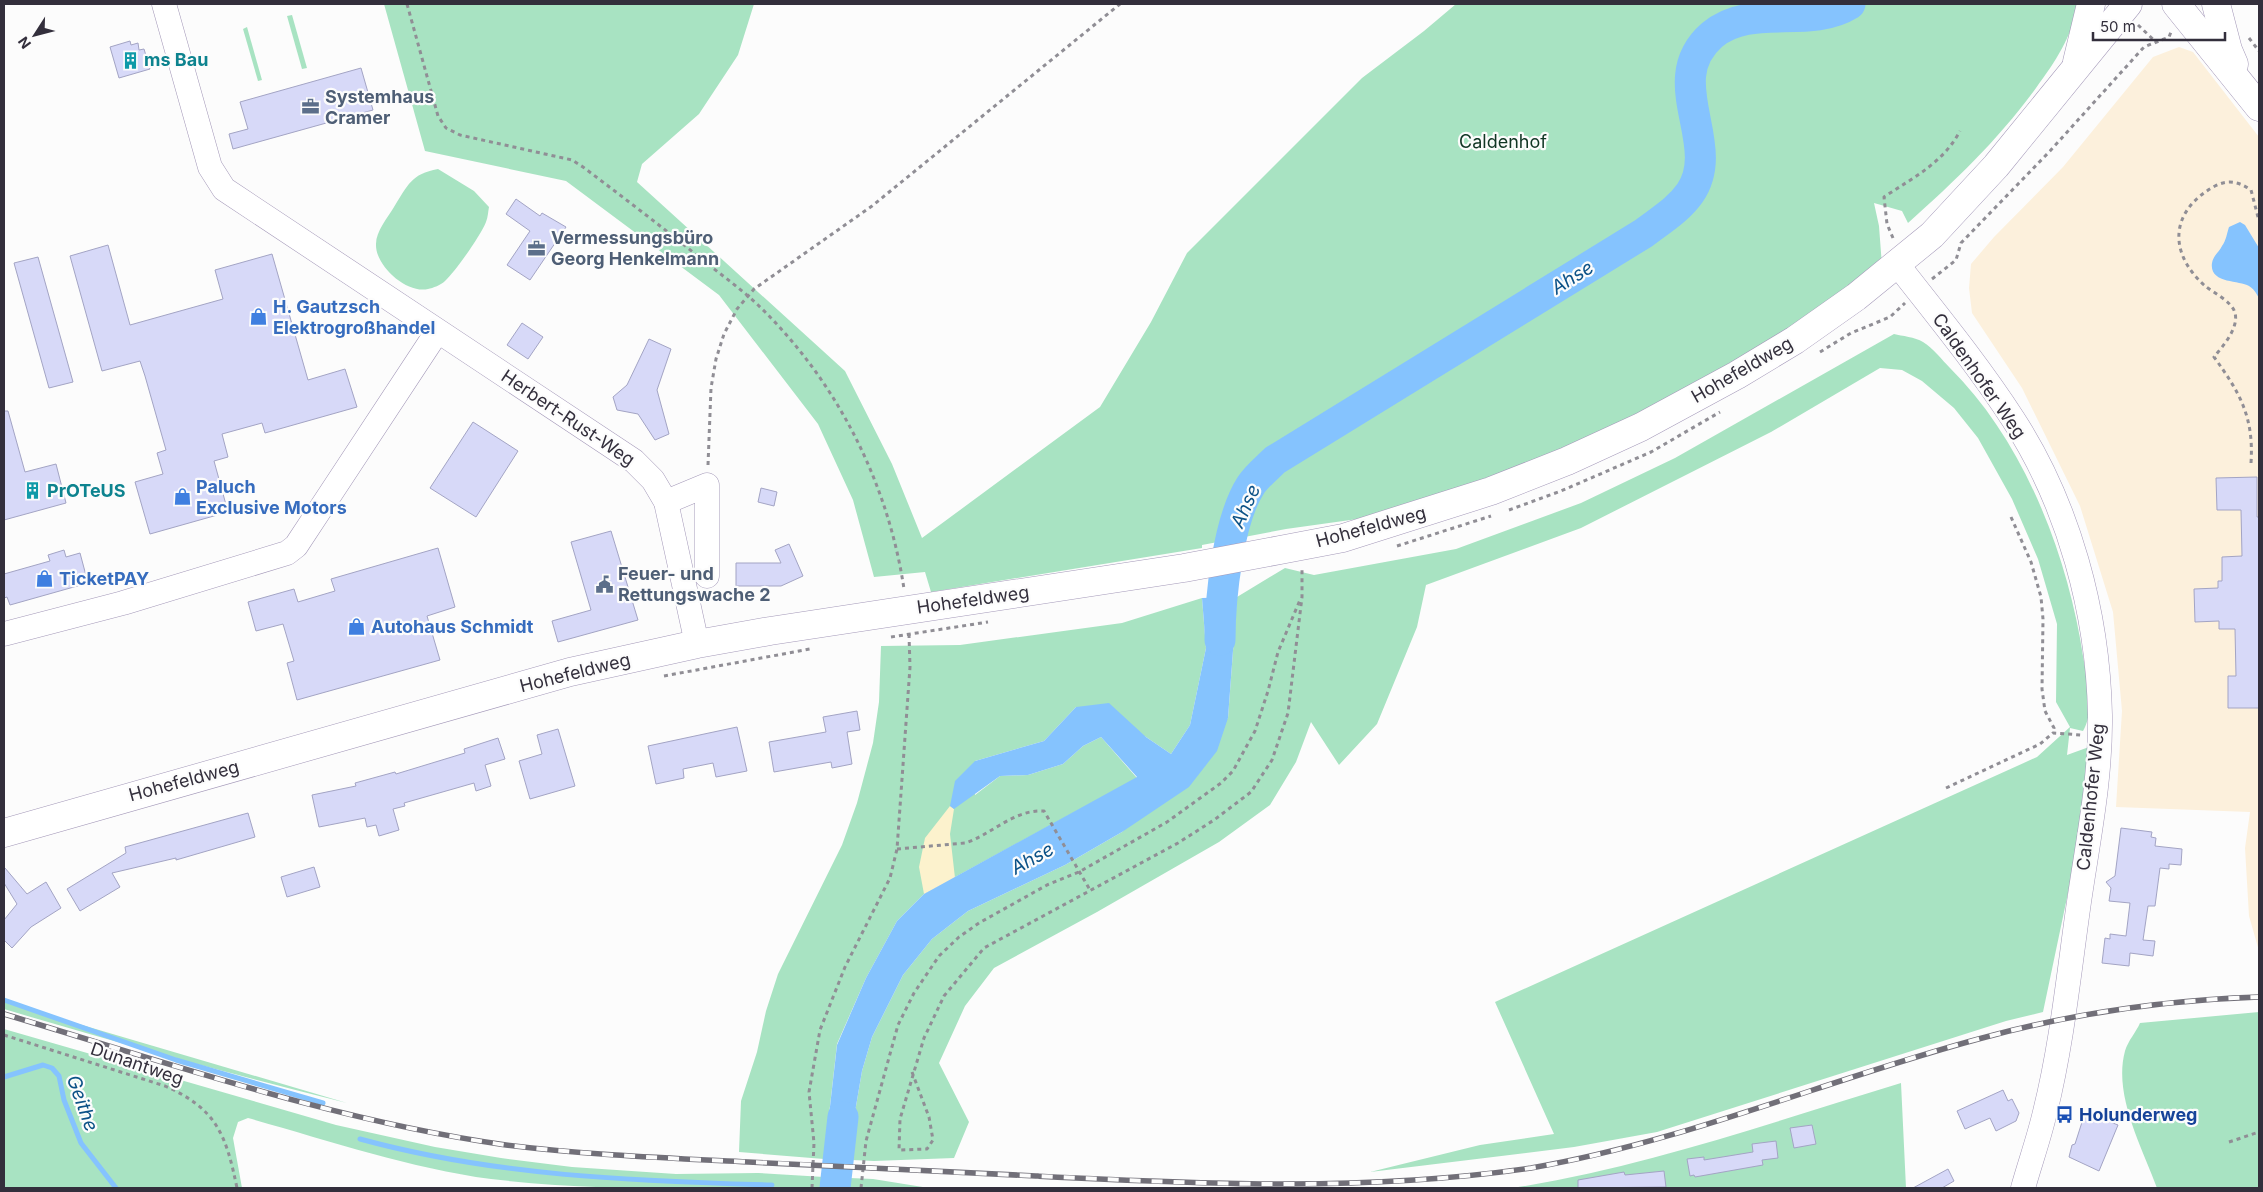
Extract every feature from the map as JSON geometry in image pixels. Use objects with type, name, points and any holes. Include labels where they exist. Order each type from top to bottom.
[{"type":"main road","points":[[2076,69],[2092,4]]},
{"type":"main road","points":[[1902,260],[1932,235],[1996,166],[2128,4]]},
{"type":"main road","points":[[2216,4],[2228,50],[2251,97]]},
{"type":"main road","points":[[2180,8],[2251,97]]},
{"type":"main road","name":"Hohefeldweg","points":[[4,833],[570,672],[696,644],[908,623],[1351,535],[1490,491],[1567,461],[1641,427],[1737,375],[1795,340],[1902,260]]},
{"type":"street","name":"Herbert-Rust-Weg","points":[[164,4],[210,167],[224,189],[634,461],[653,480],[666,502],[696,644]]},
{"type":"street","name":"Caldenhofer Weg","points":[[1902,260],[1918,291],[1985,378],[2030,449],[2056,504],[2072,551],[2092,626],[2098,663],[2100,736],[2097,777],[2063,1019],[2046,1111],[2023,1188]]},
{"type":"street","points":[[4,634],[131,601],[287,553],[296,546],[437,332]]},
{"type":"street","points":[[666,502],[707,485],[707,576]]},
{"type":"path","points":[[407,4],[438,116],[446,128],[460,136],[572,160],[656,222],[747,296],[781,330],[812,367],[838,405],[858,444],[882,499],[900,563],[908,623],[910,667],[897,849],[890,878],[845,967],[820,1030],[809,1092],[814,1143],[812,1188]]},
{"type":"path","points":[[707,485],[711,388],[716,359],[732,318],[747,296],[754,289],[872,206],[1120,4]]},
{"type":"path","points":[[1918,291],[1956,260],[1961,243],[2050,152],[2144,47],[2169,37],[2180,8]]},
{"type":"path","points":[[1902,260],[1890,232],[1884,197],[1932,165],[1951,147],[1960,131]]},
{"type":"path","points":[[2251,463],[2252,440],[2250,422],[2235,386],[2214,357],[2226,343],[2235,320],[2235,312],[2230,305],[2203,284],[2188,266],[2182,251],[2180,226],[2183,214],[2191,202],[2221,183],[2232,182],[2251,190],[2259,221]]},
{"type":"path","points":[[2011,517],[2031,562],[2041,597],[2043,619],[2042,689],[2045,712],[2054,728],[2053,733]]},
{"type":"path","points":[[912,1072],[929,1117],[932,1140],[927,1149],[899,1150],[900,1119],[912,1072],[924,1038],[944,996],[984,948],[1178,843],[1214,820],[1251,792],[1272,760],[1288,713],[1302,597],[1291,548]]},
{"type":"path","points":[[861,1188],[866,1141],[898,1025],[914,993],[934,964],[959,937],[979,923],[1047,885],[1079,872],[1167,822],[1221,784],[1233,771],[1255,731],[1278,652],[1302,597]]},
{"type":"path","points":[[889,637],[908,623],[992,622]]},
{"type":"path","points":[[663,676],[813,649]]},
{"type":"path","points":[[1946,788],[2040,744],[2053,733],[2100,736]]},
{"type":"path","points":[[897,849],[974,840],[993,828],[1035,810],[1044,811],[1090,890]]},
{"type":"path","name":"Dunantweg","points":[[4,1035],[165,1086],[188,1096],[206,1110],[220,1129],[237,1188]]},
{"type":"path","points":[[2229,1142],[2259,1132]]},
{"type":"shaded area","points":[[2179,47],[2193,52],[2259,137],[2259,951],[2249,916],[2245,848],[2250,812],[2116,807],[2122,711],[2113,612],[2080,506],[2022,388],[1972,313],[1969,288],[1971,264],[1994,237],[2063,167],[2153,57]]},
{"type":"green space","name":"Caldenhof","points":[[384,4],[754,4],[738,55],[699,114],[642,164],[637,182],[845,371],[892,464],[922,538],[1100,407],[1151,322],[1187,253],[1362,78],[1456,4],[2077,4],[2072,27],[2050,68],[2006,125],[1960,175],[1908,223],[1902,211],[1874,203],[1879,226],[1882,266],[1808,320],[1678,400],[1518,475],[1379,516],[1286,529],[1202,545],[1202,548],[931,592],[925,572],[874,577],[853,500],[818,424],[719,295],[566,181],[425,151]]},
{"type":"green space","points":[[292,15],[307,68],[302,69],[287,16]]},
{"type":"green space","points":[[247,27],[262,80],[258,81],[243,29]]},
{"type":"green space","points":[[438,169],[474,191],[489,207],[488,214],[479,235],[449,276],[437,286],[420,289],[402,283],[386,269],[377,252],[376,244],[383,224],[411,182],[422,174]]},
{"type":"green space","points":[[1894,334],[1916,339],[1930,347],[1976,397],[2000,430],[2021,465],[2039,502],[2054,540],[2076,618],[2088,685],[2089,714],[2083,731],[2070,728],[2067,755],[2089,747],[2077,850],[2043,1012],[2006,1021],[1657,1132],[1574,1147],[1370,1172],[1480,1145],[1554,1134],[1495,1002],[2037,757],[2070,727],[2056,702],[2057,624],[2038,559],[2012,499],[1978,438],[1954,408],[1922,381],[1902,370],[1880,368],[1771,432],[1581,528],[1426,585],[1417,627],[1377,724],[1339,765],[1311,722],[1296,762],[1270,805],[1219,842],[994,968],[965,1006],[939,1063],[969,1122],[954,1158],[852,1160],[855,1112],[862,1071],[872,1037],[903,975],[932,939],[968,911],[1065,865],[1122,832],[1228,718],[1237,597],[1285,568],[1314,575],[1456,549],[1581,503],[1675,458]]},
{"type":"green space","points":[[1202,598],[1206,648],[1190,725],[1171,754],[1146,737],[1076,707],[1044,741],[975,761],[975,795],[1000,776],[1028,775],[1063,764],[1083,746],[1101,737],[1137,778],[924,894],[897,921],[866,978],[837,1044],[824,1159],[739,1152],[741,1101],[757,1052],[766,1011],[778,974],[842,845],[857,803],[873,743],[879,702],[881,646],[960,645],[1122,623]]},
{"type":"green space","points":[[4,1002],[347,1103],[174,1058],[46,1022],[4,1009]]},
{"type":"green space","points":[[2259,1012],[2259,1188],[2157,1188],[2137,1138],[2126,1103],[2122,1068],[2125,1051],[2130,1040],[2140,1023]]},
{"type":"green space","points":[[4,1029],[336,1125],[435,1147],[572,1167],[676,1174],[758,1173],[824,1177],[824,1188],[615,1188],[491,1179],[399,1161],[248,1118],[238,1122],[233,1138],[242,1188],[4,1188]]},
{"type":"green space","points":[[1901,1083],[1906,1188],[1513,1188],[1563,1179],[1660,1156]]},
{"type":"green space","points":[[850,1178],[873,1179],[929,1188],[849,1188]]},
{"type":"sand","points":[[950,806],[954,809],[950,834],[955,878],[924,894],[919,867],[925,838]]},
{"type":"water","points":[[2240,222],[2245,225],[2259,248],[2259,298],[2249,286],[2220,278],[2212,270],[2212,263],[2224,242],[2229,227]]},
{"type":"water","points":[[1237,597],[1228,718],[1217,751],[1189,787],[1122,832],[1065,865],[968,911],[932,939],[903,975],[872,1037],[862,1071],[855,1112],[852,1160],[824,1159],[837,1045],[866,978],[897,921],[924,894],[1137,777],[1101,737],[1083,746],[1063,764],[1028,775],[1000,776],[954,809],[950,806],[955,781],[975,761],[1044,741],[1076,707],[1109,703],[1146,737],[1171,754],[1190,725],[1206,648],[1202,598]]},
{"type":"water","points":[[824,1177],[850,1178],[849,1188],[824,1188]]},
{"type":"building","name":"ms Bau","points":[[130,41],[131,45],[138,43],[139,50],[144,49],[150,69],[119,78],[110,47]]},
{"type":"building","points":[[361,68],[373,110],[233,149],[229,134],[248,129],[240,102]]},
{"type":"building","points":[[516,199],[540,216],[542,213],[566,227],[530,280],[507,265],[530,231],[506,214]]},
{"type":"building","points":[[108,245],[130,325],[223,299],[215,270],[272,254],[308,380],[345,369],[357,407],[265,433],[262,423],[222,434],[228,457],[214,461],[228,512],[150,534],[135,482],[163,474],[157,453],[166,450],[145,376],[140,361],[102,371],[70,256]]},
{"type":"building","points":[[38,257],[73,382],[49,388],[14,263]]},
{"type":"building","points":[[522,323],[543,337],[528,359],[507,345]]},
{"type":"building","points":[[649,339],[671,349],[657,390],[669,434],[655,440],[638,414],[617,410],[613,397],[627,385]]},
{"type":"building","name":"PrOTeUS","points":[[4,411],[8,411],[25,472],[56,464],[66,503],[4,520]]},
{"type":"building","points":[[473,422],[518,451],[476,517],[430,488]]},
{"type":"building","points":[[2257,477],[2257,517],[2259,517],[2259,708],[2228,708],[2228,676],[2236,676],[2235,629],[2219,629],[2219,621],[2195,622],[2194,589],[2218,588],[2218,581],[2222,581],[2222,557],[2242,556],[2241,510],[2217,510],[2216,478]]},
{"type":"building","points":[[761,488],[777,492],[774,506],[758,502]]},
{"type":"building","name":"Feuer- und Rettungswache 2","points":[[611,531],[638,620],[558,642],[552,621],[591,610],[571,542]]},
{"type":"building","points":[[789,544],[803,576],[781,586],[736,586],[736,563],[781,563],[775,550]]},
{"type":"building","name":"Autohaus Schmidt","points":[[438,548],[455,607],[427,616],[440,660],[297,700],[287,663],[294,661],[283,624],[256,631],[248,602],[294,589],[298,602],[335,591],[331,579]]},
{"type":"building","name":"TicketPAY","points":[[64,550],[66,557],[80,553],[88,583],[10,605],[7,597],[4,598],[4,574],[50,561],[48,555]]},
{"type":"building","points":[[857,711],[860,730],[847,732],[852,764],[832,768],[831,762],[774,772],[769,742],[826,732],[823,717]]},
{"type":"building","points":[[737,727],[747,771],[716,777],[713,763],[683,769],[684,778],[656,784],[648,746]]},
{"type":"building","points":[[558,729],[575,786],[530,799],[519,761],[542,754],[537,735]]},
{"type":"building","points":[[498,738],[505,759],[485,765],[491,786],[476,791],[474,783],[404,803],[405,806],[393,809],[399,830],[379,836],[376,825],[367,827],[365,818],[319,827],[312,795],[356,786],[355,783],[395,772],[396,774],[465,753],[464,749]]},
{"type":"building","points":[[248,813],[255,837],[176,860],[176,858],[112,873],[120,887],[80,911],[67,889],[126,853],[125,847]]},
{"type":"building","points":[[2121,828],[2152,832],[2151,837],[2156,838],[2155,846],[2182,849],[2181,865],[2169,864],[2169,869],[2160,868],[2155,906],[2148,906],[2143,940],[2155,941],[2153,956],[2130,953],[2129,966],[2102,963],[2105,938],[2110,939],[2110,934],[2126,936],[2130,903],[2109,901],[2111,888],[2106,882],[2115,876]]},
{"type":"building","points":[[314,867],[320,887],[287,897],[281,877]]},
{"type":"building","points":[[4,868],[27,894],[46,882],[61,908],[31,927],[12,948],[4,940],[4,920],[17,904],[4,883]]},
{"type":"building","points":[[2003,1090],[2008,1101],[2012,1099],[2019,1113],[2016,1121],[1996,1131],[1990,1118],[1965,1129],[1957,1111]]},
{"type":"building","points":[[2088,1113],[2118,1125],[2099,1171],[2069,1157],[2083,1119]]},
{"type":"building","points":[[1812,1125],[1816,1144],[1794,1148],[1790,1128]]},
{"type":"building","points":[[1776,1141],[1778,1158],[1762,1160],[1763,1165],[1695,1177],[1694,1175],[1690,1176],[1687,1159],[1704,1157],[1704,1160],[1753,1152],[1752,1144]]},
{"type":"building","points":[[1948,1169],[1954,1181],[1942,1188],[1913,1188]]},
{"type":"building","points":[[1664,1171],[1666,1187],[1578,1188],[1578,1180],[1624,1172],[1625,1175]]},
{"type":"waterway","name":"Ahse","points":[[1220,640],[1224,582],[1231,538],[1243,500],[1259,475],[1275,460],[1644,233],[1680,205],[1690,193],[1699,174],[1700,154],[1691,92],[1691,72],[1697,53],[1712,35],[1727,25],[1744,20],[1816,15],[1834,11],[1850,4]]},
{"type":"waterway","points":[[4,1000],[176,1060],[323,1103]]},
{"type":"waterway","name":"Geithe","points":[[4,1077],[43,1065],[52,1068],[59,1076],[64,1100],[81,1143],[116,1188]]},
{"type":"waterway","name":"Ahse","points":[[835,1188],[843,1117]]},
{"type":"waterway","points":[[360,1139],[411,1151],[513,1169],[616,1178],[772,1185]]},
{"type":"railway","points":[[4,1014],[190,1071],[316,1106],[442,1134],[506,1145],[596,1154],[687,1159],[1098,1179],[1284,1184],[1408,1180],[1469,1176],[1531,1168],[1647,1142],[1929,1053],[2053,1021],[2121,1009],[2190,1001],[2259,997]]},
{"type":"place","name":"ms Bau","points":[[130,60]]},
{"type":"place","name":"Systemhaus Cramer","points":[[311,107]]},
{"type":"place","name":"Vermessungsbüro Georg Henkelmann","points":[[537,248]]},
{"type":"place","name":"H. Gautzsch Elektrogroßhandel","points":[[259,317]]},
{"type":"place","name":"PrOTeUS","points":[[33,491]]},
{"type":"place","name":"Paluch Exclusive Motors","points":[[182,497]]},
{"type":"place","name":"TicketPAY","points":[[45,579]]},
{"type":"place","name":"Feuer- und Rettungswache 2","points":[[604,584]]},
{"type":"place","name":"Autohaus Schmidt","points":[[357,627]]},
{"type":"place","name":"Holunderweg","points":[[2065,1115]]}]
